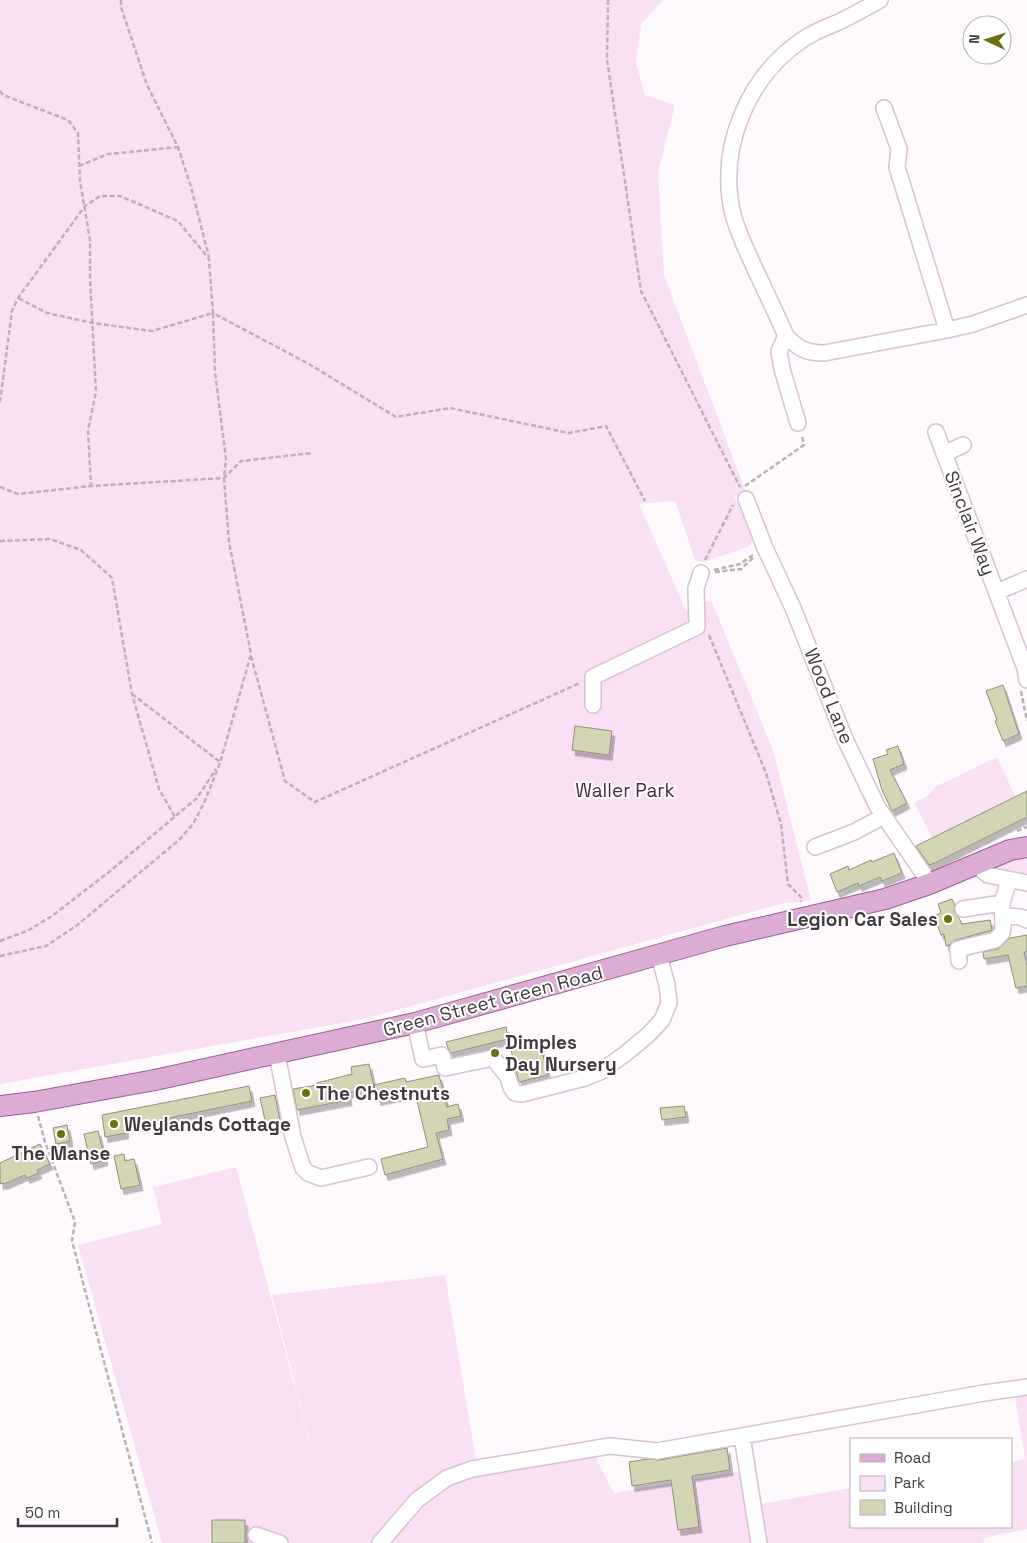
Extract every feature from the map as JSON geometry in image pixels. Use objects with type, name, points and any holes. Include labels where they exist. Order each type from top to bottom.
[{"type":"main road","name":"Green Street Green Road","points":[[0,1106],[34,1102],[155,1080],[415,1023],[725,936],[885,899],[929,884],[1010,850],[1027,847]]},
{"type":"street","points":[[880,0],[839,22],[818,30],[804,38],[782,56],[754,90],[742,113],[734,136],[729,162],[729,188],[734,217],[743,243],[786,336],[797,347],[811,353],[824,353],[973,324],[1027,305]]},
{"type":"street","points":[[884,108],[899,149],[897,167],[947,330]]},
{"type":"street","points":[[786,336],[780,351],[782,369],[798,423]]},
{"type":"street","name":"Sinclair Way","points":[[936,432],[1025,668],[1027,680]]},
{"type":"street","name":"Sinclair Way","points":[[944,454],[964,445]]},
{"type":"street","name":"Wood Lane","points":[[744,494],[765,548],[793,608],[845,739],[877,806],[924,872],[929,884]]},
{"type":"street","points":[[593,705],[593,677],[697,628],[696,588],[701,573]]},
{"type":"street","name":"Sinclair Way","points":[[997,592],[1027,580]]},
{"type":"street","points":[[815,847],[854,832],[884,816]]},
{"type":"street","points":[[979,864],[986,874],[1027,883]]},
{"type":"street","points":[[959,962],[958,949],[997,939],[1003,930],[1002,910],[1009,880]]},
{"type":"street","points":[[963,909],[1002,910],[1027,920]]},
{"type":"street","points":[[415,1023],[423,1059],[442,1055],[445,1068],[493,1058],[508,1077],[515,1093],[522,1094],[585,1078],[600,1072],[620,1058],[662,1020],[670,1003],[659,955]]},
{"type":"street","points":[[277,1054],[293,1137],[302,1168],[308,1174],[321,1178],[369,1167]]},
{"type":"street","points":[[380,1543],[417,1500],[447,1478],[472,1469],[610,1446],[657,1451],[1027,1387]]},
{"type":"street","points":[[742,1436],[759,1543]]},
{"type":"street","points":[[256,1534],[280,1543]]},
{"type":"path","points":[[121,0],[121,7],[147,85],[178,146],[191,187],[209,258],[215,372],[226,459],[224,478],[229,542],[251,654],[285,782],[315,802],[593,677]]},
{"type":"path","points":[[608,0],[607,59],[641,291],[744,494]]},
{"type":"path","points":[[0,91],[3,95],[68,120],[78,132],[79,166],[90,240],[90,279],[96,392],[88,430],[91,486]]},
{"type":"path","points":[[79,166],[108,154],[178,146]]},
{"type":"path","points":[[0,402],[12,311],[18,298],[85,206],[100,196],[120,196],[178,221],[209,258]]},
{"type":"path","points":[[18,298],[47,313],[93,324],[152,330],[213,312],[309,364],[396,417],[450,408],[569,434],[606,426],[645,501]]},
{"type":"path","points":[[765,548],[741,569],[701,573],[706,554],[744,494],[804,445],[798,423]]},
{"type":"path","points":[[0,488],[18,494],[91,486],[224,478],[240,461],[312,453]]},
{"type":"path","points":[[0,540],[50,539],[81,550],[112,578],[132,694],[159,789],[175,817]]},
{"type":"path","points":[[697,628],[706,627],[766,774],[781,824],[786,880],[792,890],[799,894],[801,902]]},
{"type":"path","points":[[0,956],[46,946],[76,926],[179,840],[193,824],[204,804],[220,762],[251,654]]},
{"type":"path","points":[[132,694],[220,762]]},
{"type":"path","points":[[0,941],[27,931],[52,916],[175,817],[197,798],[220,762]]},
{"type":"path","points":[[34,1102],[45,1142],[74,1222],[72,1240],[152,1543]]},
{"type":"green space","name":"Waller Park","points":[[0,0],[663,0],[641,24],[636,63],[645,95],[675,105],[658,172],[664,275],[747,495],[734,497],[754,537],[750,546],[704,562],[695,560],[675,501],[639,504],[686,610],[711,600],[773,750],[811,900],[780,904],[364,1019],[0,1084]]},
{"type":"green space","points":[[997,757],[1015,796],[1010,799],[1012,803],[1009,805],[1006,800],[997,805],[999,810],[996,812],[994,807],[985,811],[987,817],[983,818],[981,813],[969,819],[972,824],[969,826],[966,820],[956,825],[959,830],[956,832],[954,827],[942,833],[941,839],[938,834],[932,837],[914,803],[929,795],[935,787]]},
{"type":"green space","points":[[1021,857],[1027,859],[1027,874],[997,869],[996,873],[993,870],[993,866]]},
{"type":"green space","points":[[236,1167],[317,1470],[272,1295],[445,1275],[477,1466],[587,1442],[614,1493],[741,1471],[751,1543],[245,1543],[245,1520],[212,1520],[212,1543],[162,1543],[78,1245],[162,1224],[153,1187]],"holes":[[[693,1485],[699,1527],[678,1530],[672,1487]]]},
{"type":"green space","points":[[1027,1395],[1027,1529],[983,1538],[984,1543],[766,1543],[760,1504],[850,1488],[850,1528],[1012,1528],[1012,1462],[1025,1459],[1015,1396]]},
{"type":"building","points":[[1003,685],[1019,734],[1003,741],[986,691]]},
{"type":"building","points":[[575,726],[612,731],[609,755],[572,750]]},
{"type":"building","points":[[898,746],[904,764],[890,770],[907,803],[892,811],[882,790],[873,759],[888,754],[886,750]]},
{"type":"building","points":[[1027,791],[1027,817],[935,863],[929,865],[916,846]]},
{"type":"building","points":[[894,853],[902,873],[882,881],[880,877],[859,886],[858,883],[837,892],[830,874],[848,866],[849,870],[871,860],[872,862]]},
{"type":"building","points":[[952,899],[955,905],[954,911],[962,924],[990,920],[992,930],[956,940],[946,946],[944,934],[941,935],[934,916],[941,913],[938,904]]},
{"type":"building","points":[[1027,935],[1027,952],[1024,952],[1027,966],[1027,986],[1016,988],[1008,955],[984,959],[983,952],[998,949],[1010,938]]},
{"type":"building","points":[[506,1027],[508,1039],[451,1053],[446,1042]]},
{"type":"building","points":[[540,1043],[548,1075],[519,1082],[511,1050]]},
{"type":"building","points":[[369,1064],[374,1087],[348,1093],[349,1100],[297,1110],[293,1089],[318,1085],[317,1083],[352,1074],[351,1067]]},
{"type":"building","points":[[439,1075],[447,1107],[458,1104],[461,1116],[447,1119],[449,1130],[436,1133],[443,1159],[385,1175],[381,1159],[428,1147],[415,1092],[378,1100],[374,1085],[405,1078],[406,1082]]},
{"type":"building","points":[[249,1086],[252,1101],[125,1127],[126,1133],[105,1137],[102,1115]]},
{"type":"building","points":[[275,1095],[281,1126],[267,1129],[260,1098]]},
{"type":"building","points":[[684,1106],[686,1117],[662,1120],[660,1108]]},
{"type":"building","name":"The Manse","points":[[67,1125],[70,1141],[56,1144],[53,1128]]},
{"type":"building","points":[[98,1131],[105,1160],[91,1164],[84,1134]]},
{"type":"building","points":[[40,1144],[50,1164],[37,1170],[39,1173],[27,1178],[25,1175],[0,1184],[0,1163]]},
{"type":"building","points":[[124,1154],[125,1161],[134,1159],[140,1185],[121,1189],[114,1156]]},
{"type":"building","points":[[727,1448],[730,1470],[692,1476],[699,1527],[678,1530],[671,1480],[632,1486],[629,1462],[648,1459],[659,1460]]},
{"type":"building","points":[[212,1520],[245,1520],[245,1543],[212,1543]]},
{"type":"place","name":"Legion Car Sales","points":[[948,919]]},
{"type":"place","name":"Dimples Day Nursery","points":[[495,1053]]},
{"type":"place","name":"The Chestnuts","points":[[306,1093]]},
{"type":"place","name":"Weylands Cottage","points":[[114,1124]]},
{"type":"place","name":"The Manse","points":[[61,1134]]}]
